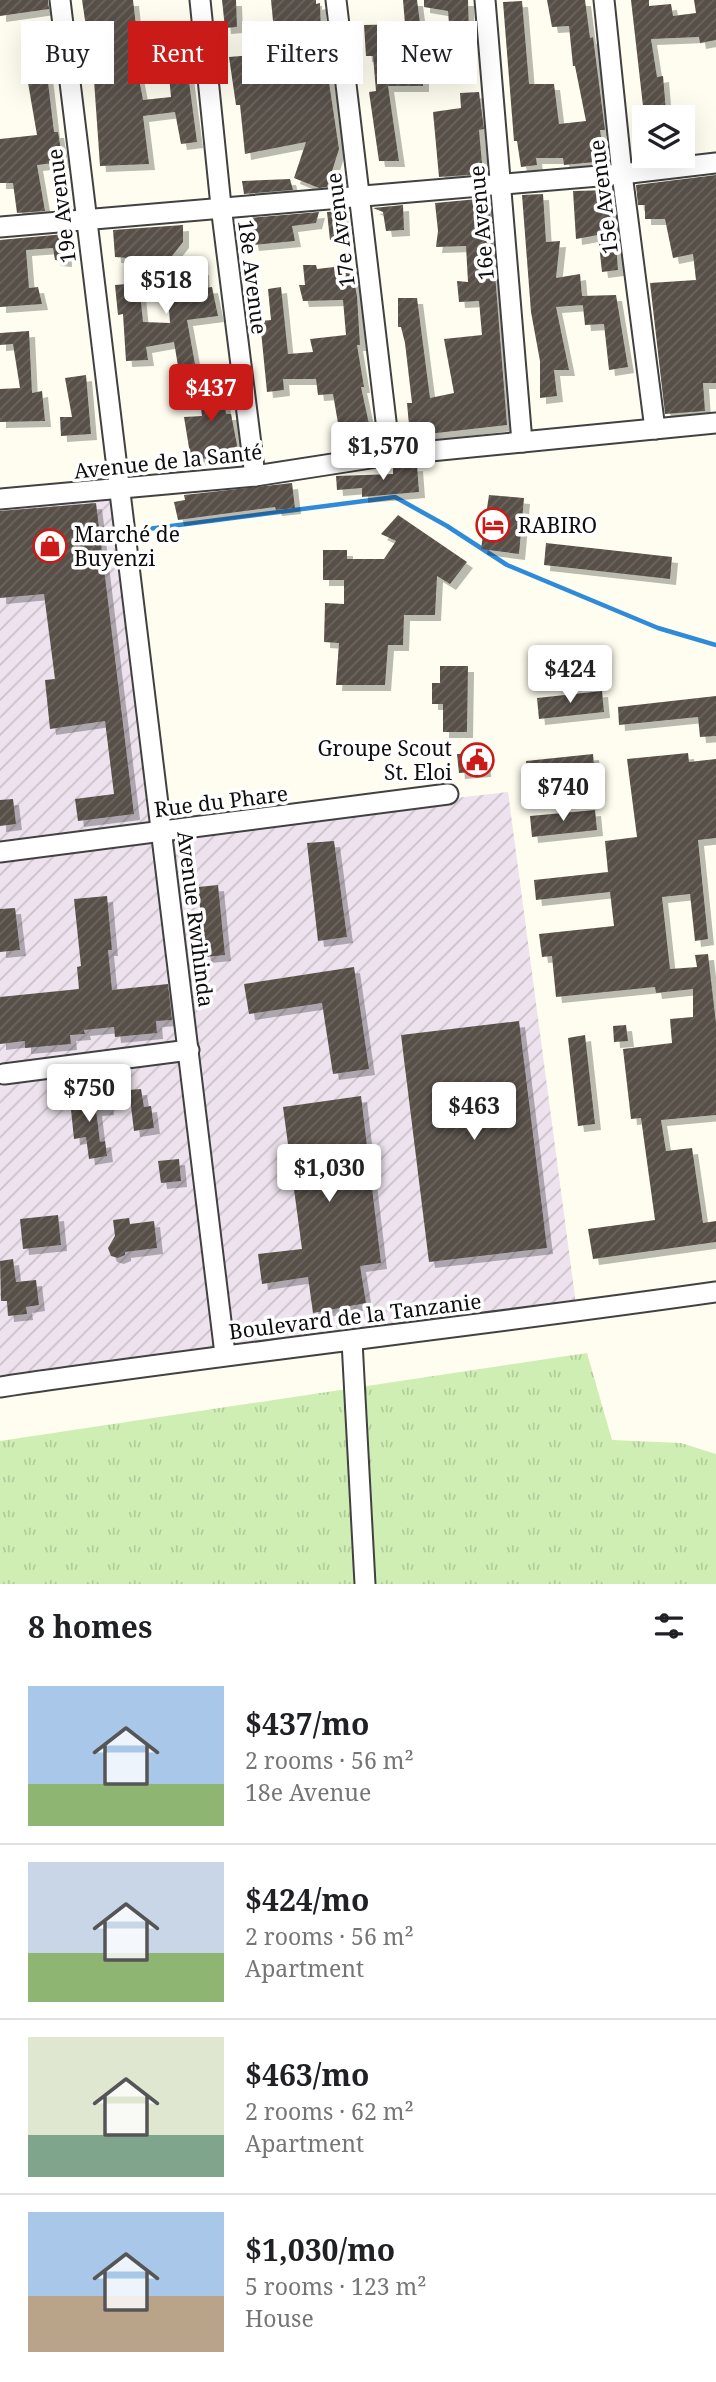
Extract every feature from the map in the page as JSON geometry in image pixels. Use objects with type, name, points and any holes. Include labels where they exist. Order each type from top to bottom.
[{"type":"street","name":"19e Avenue","points":[[60,0],[85,219],[121,489]]},
{"type":"street","name":"18e Avenue","points":[[200,0],[221,206],[255,476]]},
{"type":"street","name":"17e Avenue","points":[[336,0],[390,455]]},
{"type":"street","name":"16e Avenue","points":[[485,0],[522,442]]},
{"type":"street","name":"15e Avenue","points":[[604,0],[622,174],[655,429]]},
{"type":"street","points":[[0,227],[221,206],[622,174],[716,163]]},
{"type":"street","name":"Avenue de la Santé","points":[[0,499],[255,476],[390,455],[716,423]]},
{"type":"street","name":"Avenue Rwihinda","points":[[121,489],[225,1354]]},
{"type":"street","name":"Rue du Phare","points":[[0,852],[448,794]]},
{"type":"street","points":[[4,1074],[189,1050]]},
{"type":"street","name":"Boulevard de la Tanzanie","points":[[0,1387],[225,1354],[352,1341],[716,1292]]},
{"type":"street","points":[[352,1341],[365,1584]]},
{"type":"shaded area","points":[[120,484],[162,832],[508,792],[577,1312],[0,1387],[0,494]]},
{"type":"green space","points":[[587,1353],[612,1440],[681,1443],[716,1454],[716,1584],[0,1584],[0,1441]]},
{"type":"building","points":[[0,0],[48,0],[49,9],[0,16]]},
{"type":"building","points":[[82,0],[133,0],[135,21],[128,21],[128,84],[140,84],[143,100],[171,97],[170,84],[189,84],[197,142],[181,144],[175,112],[143,116],[149,164],[100,166],[94,84],[114,84],[114,21],[85,21]]},
{"type":"building","points":[[222,0],[236,0],[237,27],[228,28],[228,21],[224,21]]},
{"type":"building","points":[[271,0],[316,0],[316,4],[320,3],[321,21],[273,21]]},
{"type":"building","points":[[403,0],[417,0],[420,21],[405,21]]},
{"type":"building","points":[[424,0],[468,0],[469,21],[449,21],[448,11],[424,7]]},
{"type":"building","points":[[547,0],[585,0],[590,38],[593,37],[605,130],[600,130],[605,161],[564,165],[563,158],[536,158],[537,165],[521,167],[517,141],[514,141],[503,2],[522,1],[529,84],[554,84],[559,124],[586,121],[573,66],[569,26],[552,27]]},
{"type":"building","points":[[631,0],[649,0],[649,6],[671,4],[673,16],[696,13],[694,0],[716,0],[716,40],[700,43],[699,37],[651,39],[657,77],[663,76],[665,105],[643,105]]},
{"type":"building","points":[[364,25],[377,25],[377,84],[423,84],[388,86],[399,161],[379,161],[369,92],[376,91],[373,56],[366,56]]},
{"type":"building","points":[[242,56],[242,84],[329,84],[339,149],[327,187],[319,188],[294,178],[306,142],[245,154],[240,105],[236,105],[229,57]]},
{"type":"building","points":[[28,84],[48,84],[54,132],[58,132],[63,162],[37,165],[45,211],[17,213],[13,183],[0,183],[0,139],[37,135]]},
{"type":"building","points":[[479,92],[484,129],[479,130],[483,174],[439,177],[433,112],[461,108],[460,93]]},
{"type":"building","points":[[716,175],[716,383],[703,383],[705,411],[665,414],[650,283],[696,280],[693,254],[673,258],[665,219],[645,219],[645,205],[638,205],[636,185]]},
{"type":"building","points":[[290,179],[293,190],[244,194],[242,181]]},
{"type":"building","points":[[612,190],[618,270],[602,272],[598,235],[576,239],[573,191]]},
{"type":"building","points":[[543,194],[546,242],[560,241],[556,278],[580,274],[582,296],[616,295],[628,367],[609,370],[604,324],[585,325],[583,305],[556,307],[569,370],[554,370],[557,396],[540,398],[540,361],[531,312],[522,195]]},
{"type":"building","points":[[489,198],[507,425],[410,436],[407,403],[412,403],[405,343],[401,327],[398,327],[398,298],[417,298],[430,398],[454,393],[444,339],[482,335],[479,301],[459,302],[457,281],[468,282],[466,246],[436,247],[438,231],[435,203]]},
{"type":"building","points":[[403,205],[404,230],[386,231],[383,212],[373,208]]},
{"type":"building","points":[[342,211],[344,238],[330,240],[327,212]]},
{"type":"building","points":[[319,212],[316,223],[292,226],[295,241],[253,245],[248,218]]},
{"type":"building","points":[[183,225],[183,242],[168,261],[115,257],[113,230]]},
{"type":"building","points":[[65,234],[66,261],[55,260],[53,248],[26,250],[29,288],[38,287],[42,304],[0,307],[0,240]]},
{"type":"building","points":[[303,265],[316,265],[317,269],[351,265],[357,296],[360,345],[357,345],[364,387],[361,387],[369,424],[339,429],[333,394],[318,395],[316,379],[283,379],[284,390],[267,392],[260,321],[271,320],[268,289],[281,287],[288,354],[313,352],[310,339],[346,335],[343,300],[303,301],[299,285],[305,285]]},
{"type":"building","points":[[203,269],[204,288],[212,287],[218,316],[187,320],[195,364],[178,366],[174,342],[146,347],[148,360],[126,361],[123,314],[118,315],[115,285],[139,283],[143,322],[170,323],[166,272]]},
{"type":"building","points":[[29,331],[32,393],[42,391],[45,421],[0,422],[0,389],[20,388],[13,344],[0,345],[0,333]]},
{"type":"building","points":[[220,374],[226,414],[231,414],[239,455],[191,460],[184,417],[202,416],[197,377]]},
{"type":"building","points":[[86,375],[91,434],[61,436],[60,417],[72,417],[65,378]]},
{"type":"building","points":[[417,465],[419,492],[362,497],[362,488],[337,490],[336,476],[393,474],[393,467]]},
{"type":"building","points":[[292,483],[295,508],[276,510],[275,507],[178,520],[174,502],[185,500],[184,495]]},
{"type":"building","points":[[489,495],[524,498],[519,554],[481,549]]},
{"type":"building","points":[[96,503],[134,814],[78,821],[75,799],[114,794],[105,721],[50,729],[45,680],[55,679],[44,594],[0,598],[0,511]]},
{"type":"building","points":[[398,515],[467,562],[450,584],[437,576],[435,615],[404,615],[403,645],[388,645],[385,685],[336,685],[339,643],[324,642],[325,603],[344,604],[344,580],[323,580],[323,550],[347,550],[347,559],[384,559],[396,541],[381,534]]},
{"type":"building","points":[[546,543],[672,557],[670,579],[544,565]]},
{"type":"building","points":[[556,647],[601,648],[600,669],[555,668]]},
{"type":"building","points":[[440,666],[468,666],[467,732],[443,732],[443,704],[432,704],[432,683],[440,683]]},
{"type":"building","points":[[602,691],[604,712],[539,719],[537,698]]},
{"type":"building","points":[[716,696],[716,736],[700,737],[698,717],[619,725],[618,707]]},
{"type":"building","points":[[484,753],[485,771],[459,773],[457,754]]},
{"type":"building","points":[[688,753],[689,762],[716,759],[716,838],[698,840],[708,939],[695,941],[690,894],[662,897],[670,969],[697,967],[695,955],[708,954],[716,1023],[716,1115],[661,1120],[666,1151],[692,1148],[703,1223],[716,1221],[716,1242],[593,1259],[588,1229],[655,1220],[641,1118],[631,1119],[623,1049],[672,1043],[670,1019],[693,1017],[693,989],[656,993],[655,987],[556,997],[552,956],[542,957],[539,934],[614,926],[610,892],[536,900],[534,880],[608,872],[605,841],[637,837],[627,759]]},
{"type":"building","points":[[593,754],[595,776],[528,783],[526,761]]},
{"type":"building","points":[[13,799],[16,824],[0,826],[0,800]]},
{"type":"building","points":[[595,810],[597,830],[532,837],[530,816]]},
{"type":"building","points":[[334,841],[347,937],[318,941],[307,843]]},
{"type":"building","points":[[218,885],[225,955],[205,957],[198,887]]},
{"type":"building","points":[[107,896],[112,950],[108,950],[112,990],[168,984],[172,1020],[156,1021],[157,1033],[115,1037],[114,1027],[84,1030],[85,1034],[70,1035],[71,1044],[25,1048],[25,1041],[0,1044],[0,997],[79,989],[77,967],[81,966],[74,899]]},
{"type":"building","points":[[15,908],[20,950],[0,952],[0,909]]},
{"type":"building","points":[[354,967],[369,1069],[333,1074],[322,1003],[249,1014],[244,984]]},
{"type":"building","points":[[519,1021],[547,1248],[429,1262],[401,1035]]},
{"type":"building","points":[[626,1025],[628,1041],[614,1042],[613,1026]]},
{"type":"building","points":[[585,1035],[595,1124],[578,1126],[568,1038]]},
{"type":"building","points":[[141,1089],[144,1107],[151,1106],[154,1128],[134,1131],[129,1090]]},
{"type":"building","points":[[106,1096],[108,1109],[96,1110],[100,1142],[105,1141],[107,1156],[89,1159],[86,1137],[74,1139],[70,1100]]},
{"type":"building","points":[[361,1096],[381,1263],[360,1266],[366,1303],[313,1313],[308,1277],[262,1284],[258,1254],[302,1249],[283,1107]]},
{"type":"building","points":[[179,1159],[181,1181],[161,1183],[158,1161]]},
{"type":"building","points":[[58,1215],[61,1245],[23,1249],[20,1219]]},
{"type":"building","points":[[129,1218],[130,1224],[154,1221],[157,1248],[125,1252],[125,1255],[118,1258],[111,1256],[108,1248],[115,1236],[113,1220]]},
{"type":"building","points":[[13,1259],[16,1282],[36,1280],[39,1305],[26,1307],[27,1314],[8,1316],[7,1301],[1,1301],[0,1261]]},
{"type":"waterway","points":[[148,529],[395,497],[447,526],[507,565],[658,628],[716,645]]},
{"type":"place","name":"RABIRO","points":[[493,525]]},
{"type":"place","name":"Marché de Buyenzi","points":[[50,546]]},
{"type":"place","name":"Groupe Scout St. Eloi","points":[[477,760]]}]
